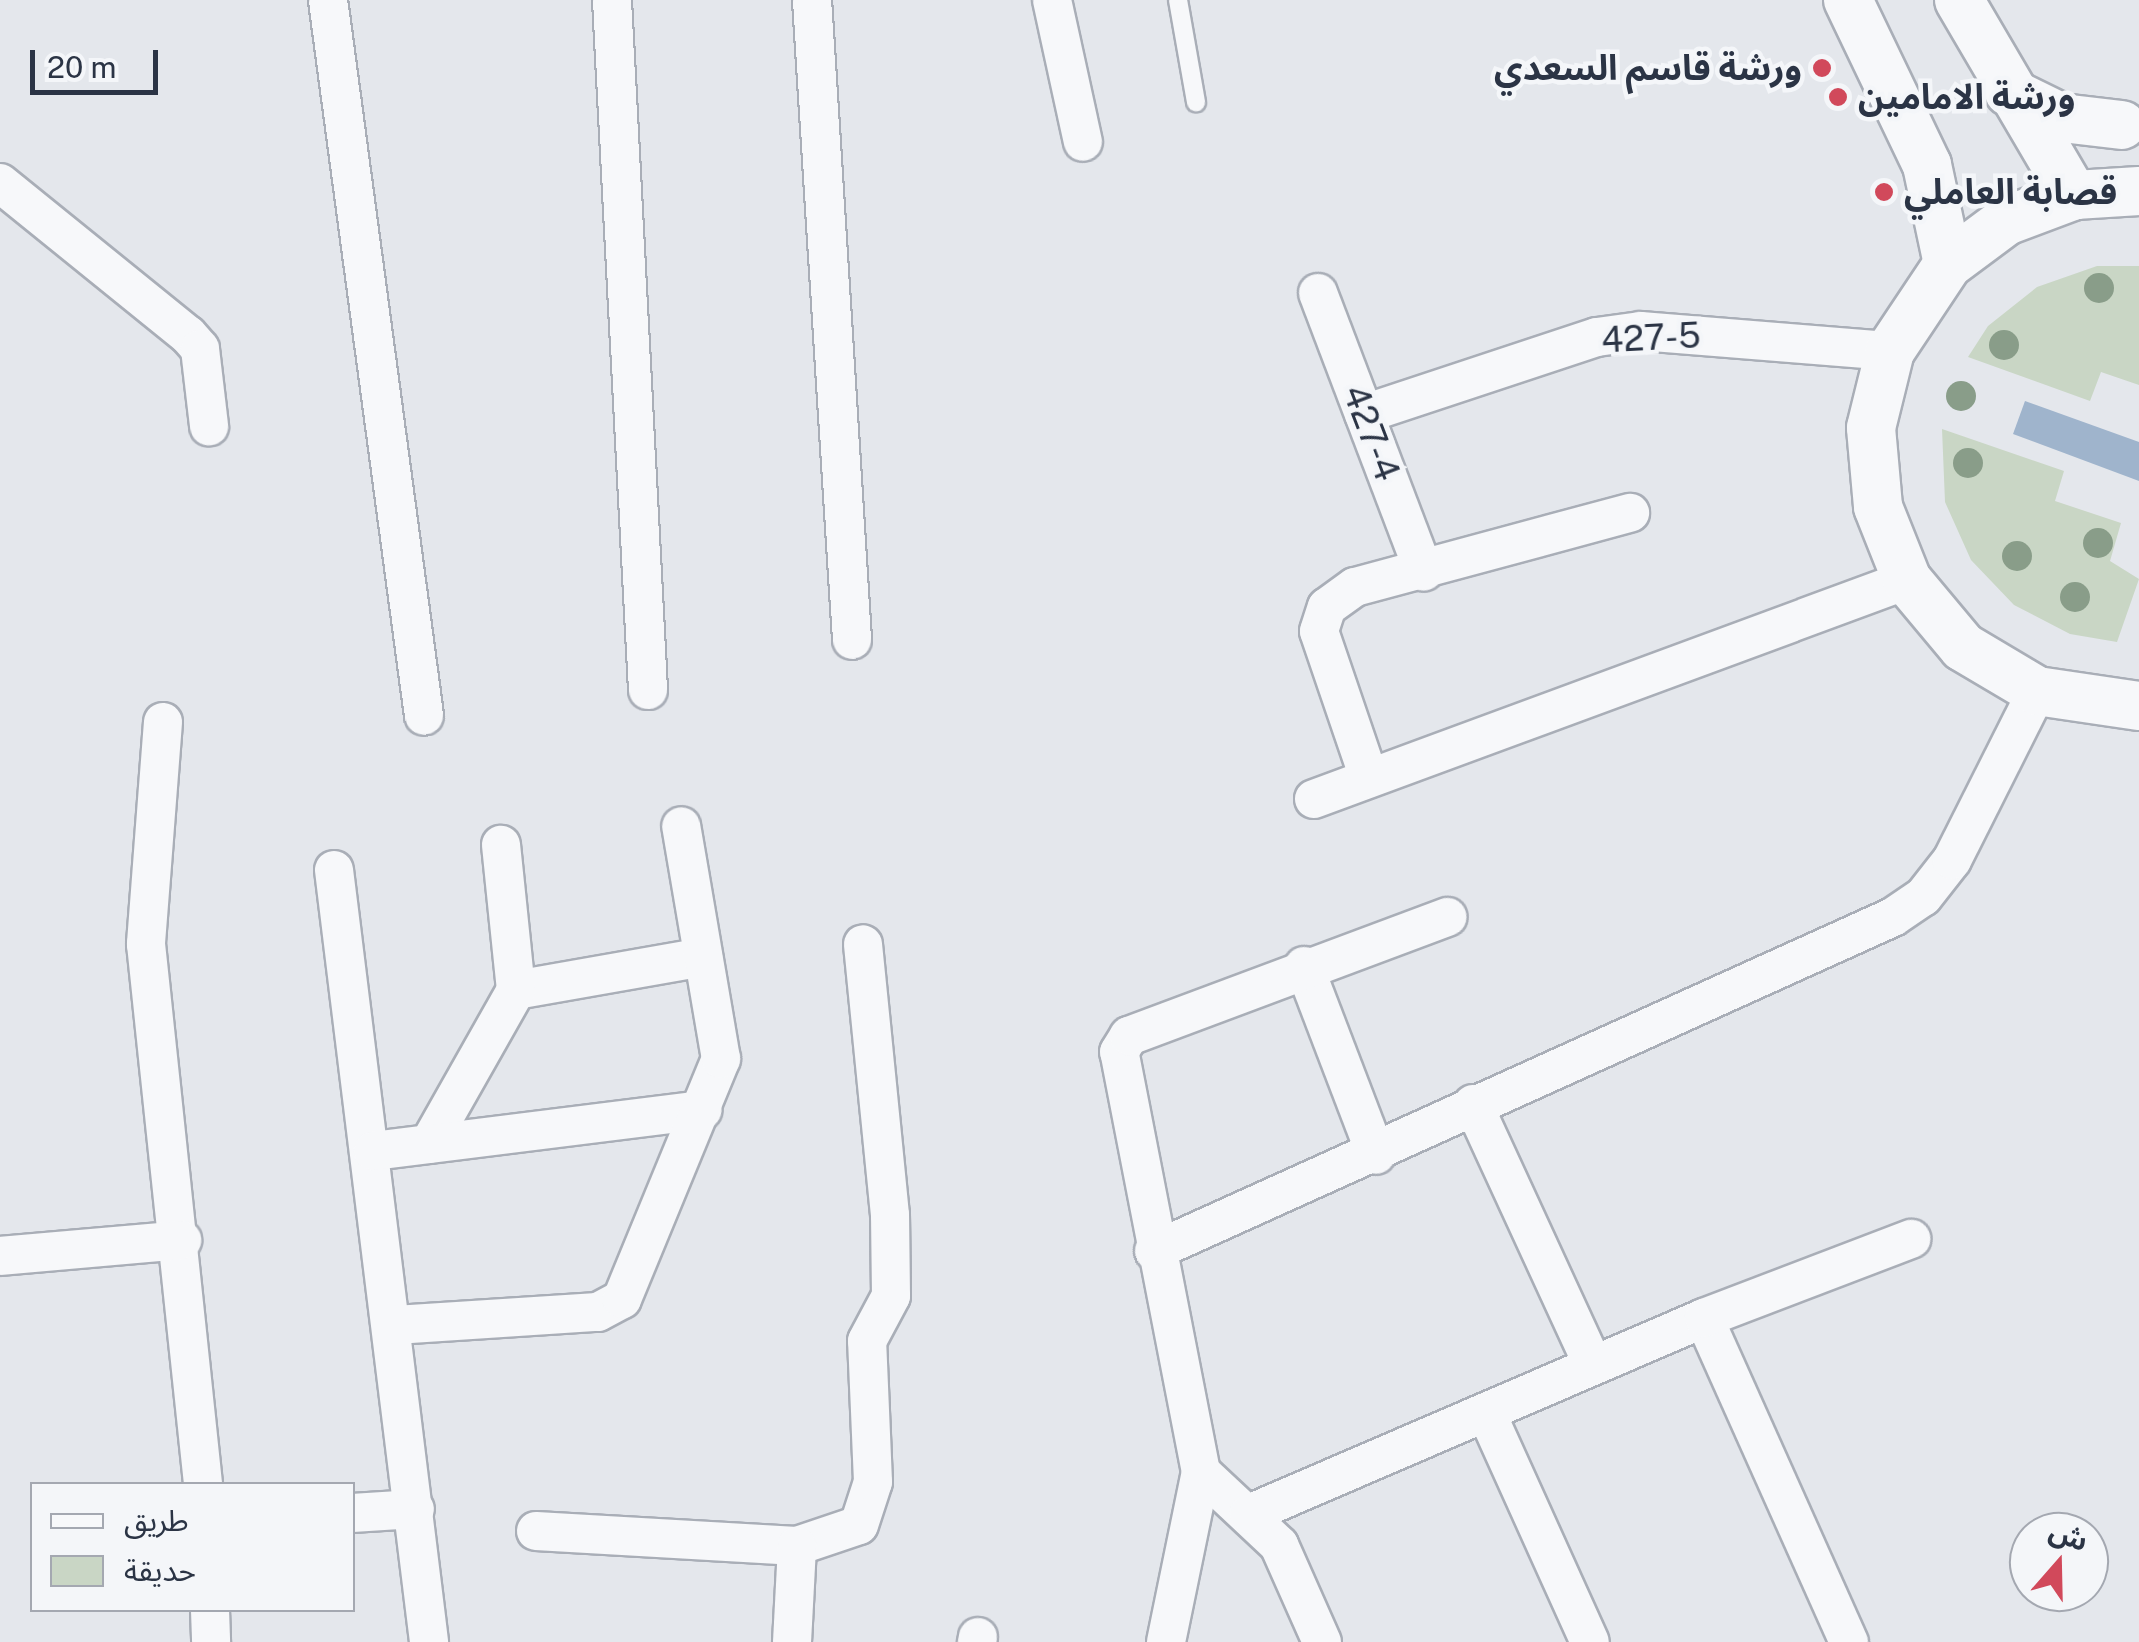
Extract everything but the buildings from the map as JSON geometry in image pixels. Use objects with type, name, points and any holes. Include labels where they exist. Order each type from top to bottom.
[{"type":"street","points":[[328,0],[424,716]]},
{"type":"street","points":[[612,0],[648,690]]},
{"type":"street","points":[[812,0],[852,640]]},
{"type":"street","points":[[1052,0],[1083,142]]},
{"type":"street","points":[[1848,0],[1927,165],[1948,264]]},
{"type":"street","points":[[1959,0],[2009,92],[2075,195]]},
{"type":"street","points":[[2009,92],[2062,118],[2130,120]]},
{"type":"street","points":[[2075,195],[2130,120]]},
{"type":"street","points":[[0,182],[188,335],[200,349],[209,426]]},
{"type":"street","points":[[2133,714],[2037,691],[1963,646],[1907,580],[1878,507],[1871,428],[1890,351],[1948,264],[2006,221],[2075,195],[2139,191]]},
{"type":"street","name":"427-4","points":[[1318,293],[1424,572]]},
{"type":"street","name":"427-5","points":[[1364,414],[1597,337],[1642,331],[1890,351]]},
{"type":"street","points":[[1369,778],[1318,630],[1327,607],[1355,587],[1424,572],[1630,512]]},
{"type":"street","points":[[1314,799],[1907,580]]},
{"type":"street","points":[[1154,1251],[1376,1155],[1472,1104],[1893,917],[1923,897],[1952,860],[2037,691]]},
{"type":"street","points":[[163,722],[146,944],[182,1240],[202,1482]]},
{"type":"street","points":[[395,1324],[598,1312],[622,1299],[721,1060],[680,826]]},
{"type":"street","points":[[428,1144],[516,990],[501,844]]},
{"type":"street","points":[[334,870],[395,1324],[429,1642]]},
{"type":"street","points":[[1166,1642],[1201,1472],[1154,1251],[1118,1052],[1129,1036],[1304,966],[1448,917]]},
{"type":"street","points":[[536,1531],[797,1546],[858,1526],[872,1482],[867,1340],[891,1296],[890,1215],[863,944]]},
{"type":"street","points":[[516,990],[703,957]]},
{"type":"street","points":[[1304,966],[1376,1155]]},
{"type":"street","points":[[1472,1104],[1593,1366]]},
{"type":"street","points":[[373,1151],[702,1110]]},
{"type":"street","points":[[1250,1514],[1704,1318],[1911,1239]]},
{"type":"street","points":[[0,1256],[182,1240]]},
{"type":"street","points":[[1704,1318],[1849,1642]]},
{"type":"street","points":[[1486,1412],[1590,1642]]},
{"type":"street","points":[[1201,1472],[1279,1544],[1322,1642]]},
{"type":"street","points":[[355,1513],[415,1509]]},
{"type":"street","points":[[792,1642],[797,1546]]},
{"type":"street","points":[[210,1612],[211,1642]]},
{"type":"lane","points":[[1178,0],[1196,102]]},
{"type":"green space","points":[[2097,266],[2139,266],[2139,385],[2101,372],[2090,401],[1968,357],[1988,326],[2037,287]]},
{"type":"green space","points":[[1942,429],[2064,471],[2055,501],[2121,523],[2110,561],[2139,579],[2117,642],[2070,634],[2014,605],[1971,560],[1945,502]]},
{"type":"water","points":[[2025,401],[2139,442],[2139,481],[2013,434]]},
{"type":"place","name":"ورشة قاسم السعدي","points":[[1822,68]]},
{"type":"place","name":"ورشة الامامين","points":[[1838,97]]},
{"type":"place","name":"قصابة العاملي","points":[[1884,192]]}]
